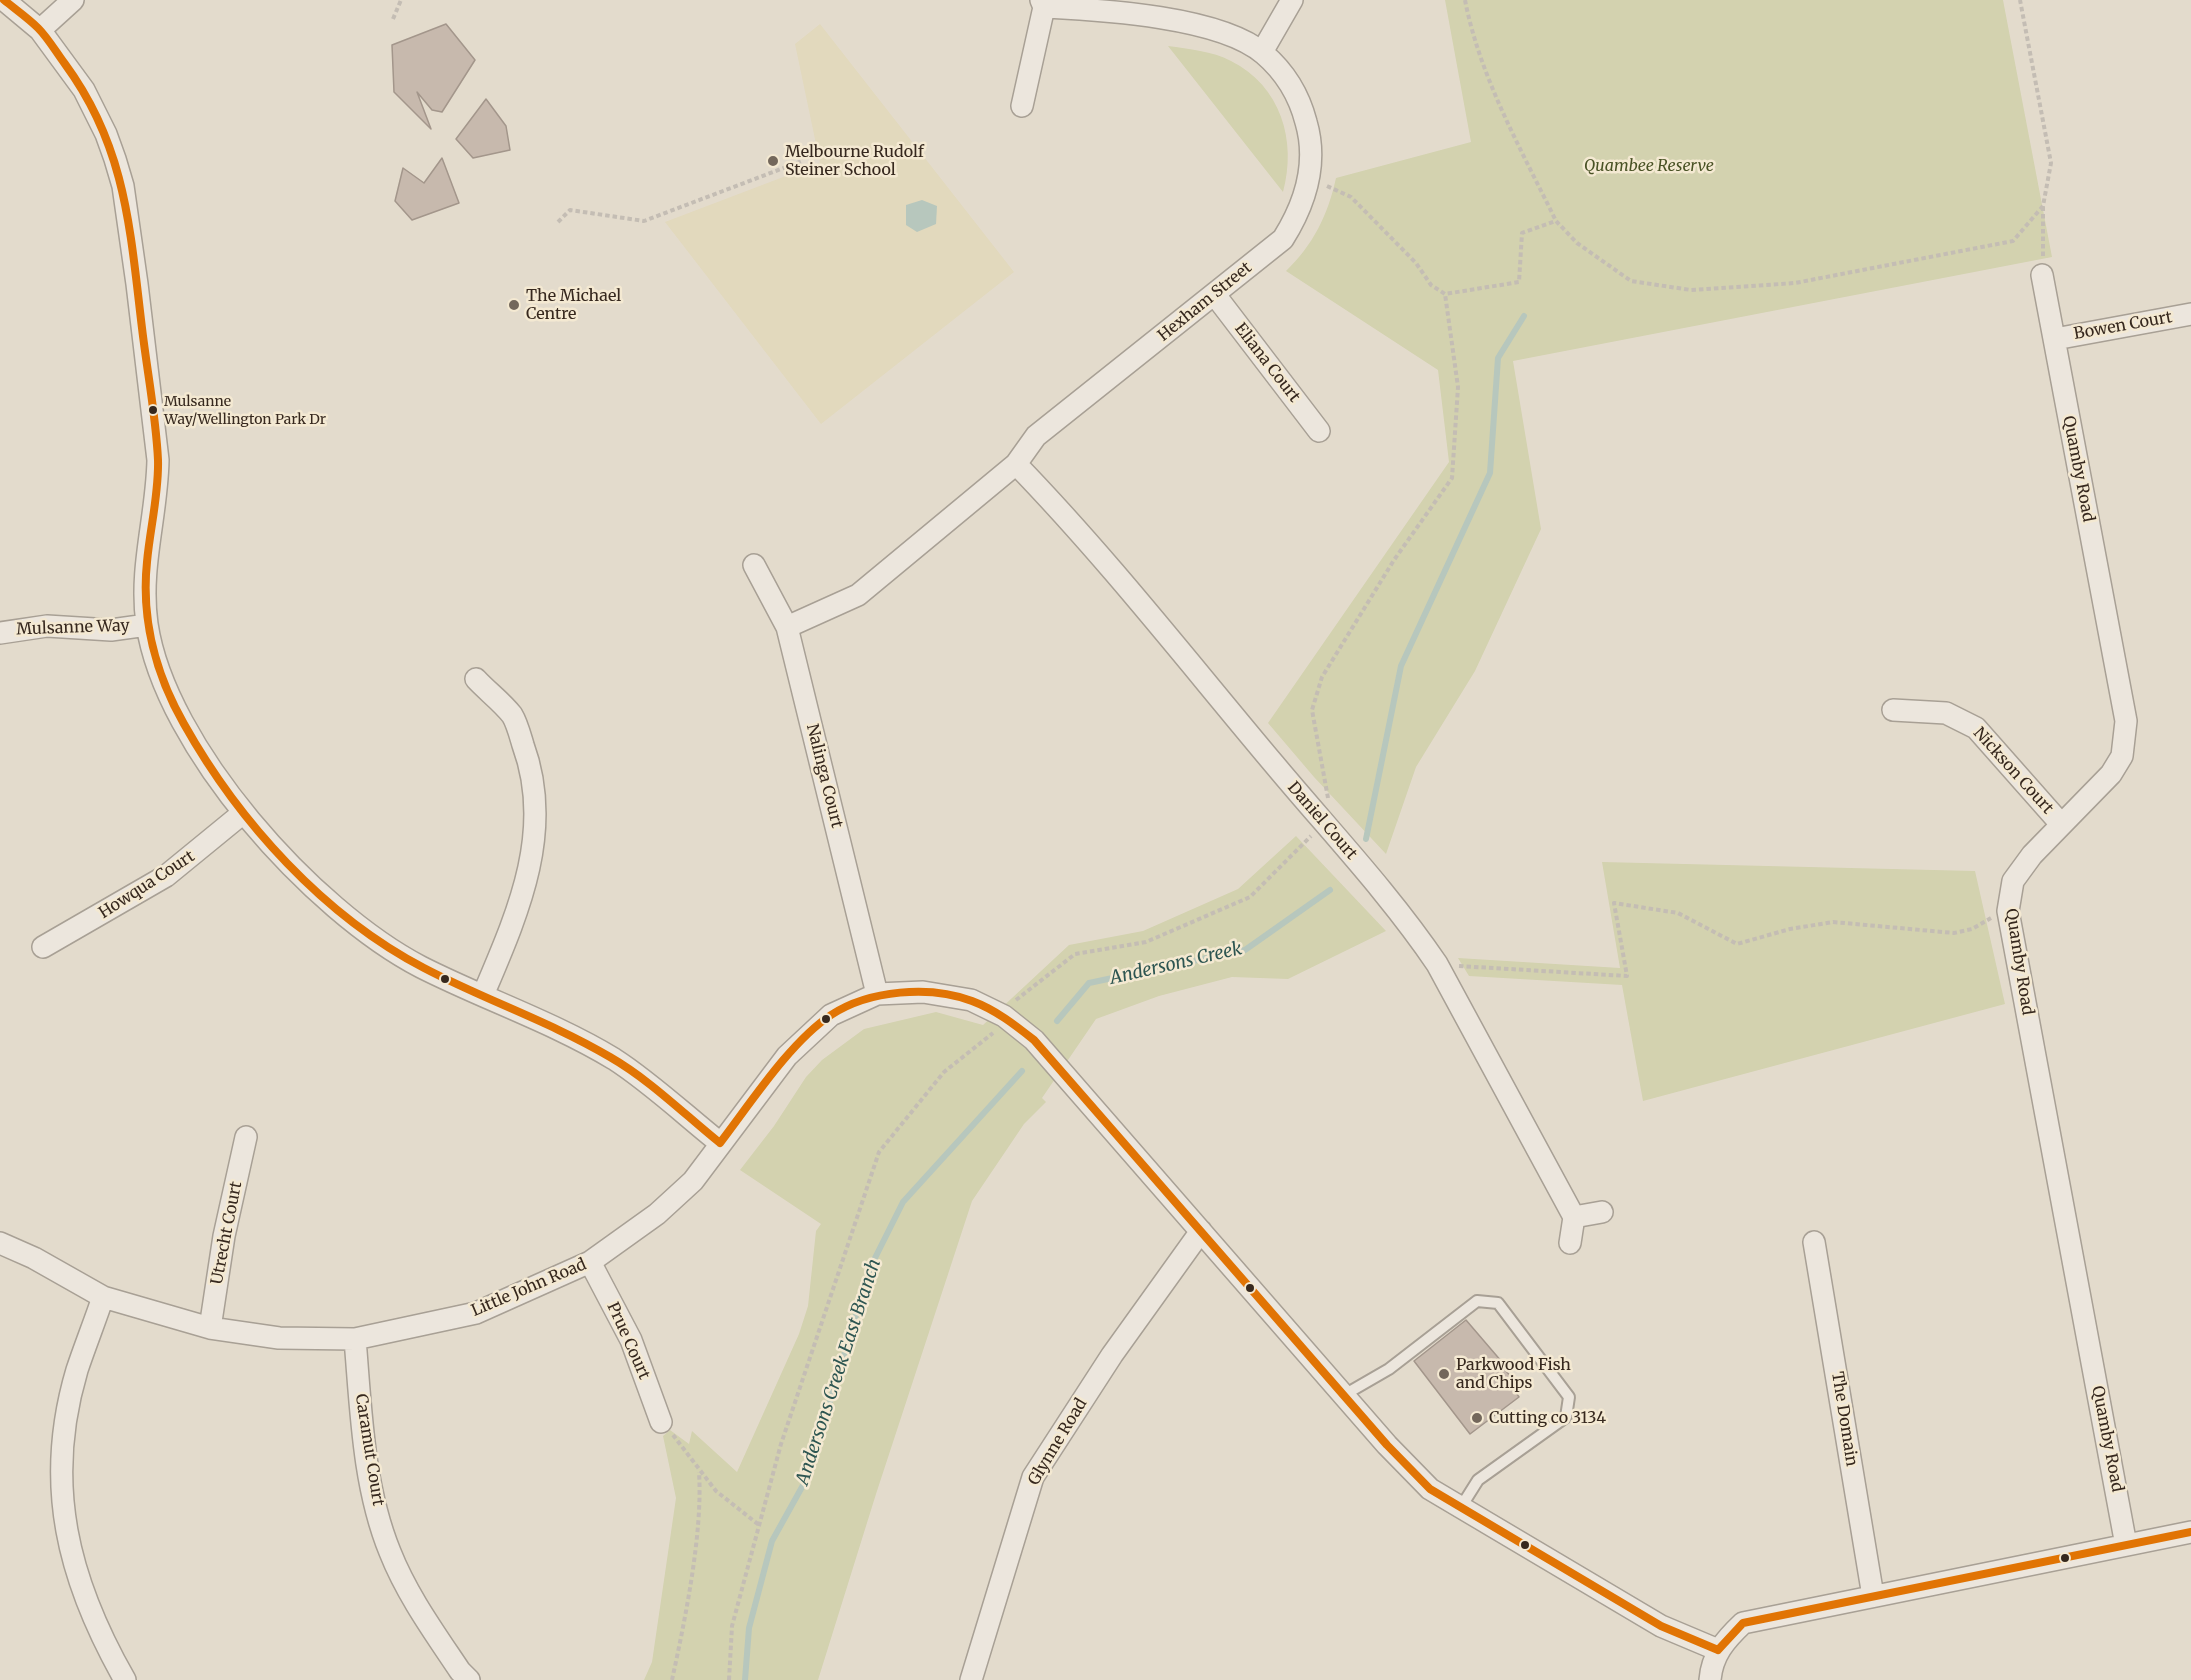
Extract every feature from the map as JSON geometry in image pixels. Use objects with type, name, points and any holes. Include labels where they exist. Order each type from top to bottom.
[{"type":"street","points":[[4,0],[40,30],[84,90],[106,134],[123,186],[158,460],[157,494],[143,579],[147,625],[157,668],[186,730],[243,813],[303,878],[366,933],[420,966],[562,1030],[615,1060],[720,1143]]},
{"type":"street","points":[[40,30],[73,0]]},
{"type":"street","points":[[1263,52],[1292,0]]},
{"type":"street","points":[[1022,106],[1042,4]]},
{"type":"street","name":"Hexham Street","points":[[787,627],[858,595],[1017,464],[1036,436],[1284,239],[1298,216],[1308,183],[1311,138],[1291,83],[1263,52],[1219,30],[1121,11],[1042,4]]},
{"type":"street","name":"Quamby Road","points":[[2042,275],[2126,721],[2122,756],[2111,774],[2060,823],[2032,855],[2013,881],[2008,911],[2126,1545]]},
{"type":"street","name":"Eliana Court","points":[[1215,295],[1319,430]]},
{"type":"street","name":"Bowen Court","points":[[2055,339],[2191,314]]},
{"type":"street","name":"Daniel Court","points":[[1017,464],[1073,523],[1323,824],[1386,894],[1437,964],[1574,1217]]},
{"type":"street","name":"Nalinga Court","points":[[754,565],[787,627],[877,994]]},
{"type":"street","name":"Mulsanne Way","points":[[0,633],[47,626],[111,630],[147,625]]},
{"type":"street","points":[[476,679],[513,716],[529,760],[536,812],[532,865],[522,899],[483,995]]},
{"type":"street","name":"Nickson Court","points":[[1893,710],[1946,713],[1976,728],[2060,823]]},
{"type":"street","name":"Howqua Court","points":[[44,947],[166,876],[243,813]]},
{"type":"street","name":"Little John Road","points":[[0,1243],[34,1258],[103,1297],[210,1328],[279,1338],[355,1340],[476,1313],[590,1262],[657,1214],[686,1188],[787,1056],[831,1015],[877,994],[923,992],[971,1000],[1004,1016],[1034,1040],[1344,1395],[1430,1489],[1661,1626],[1718,1650]]},
{"type":"street","name":"Utrecht Court","points":[[210,1328],[224,1236],[246,1137]]},
{"type":"street","points":[[1570,1243],[1574,1217],[1602,1212]]},
{"type":"street","name":"Glynne Road","points":[[971,1680],[1009,1547],[1033,1477],[1112,1355],[1201,1231]]},
{"type":"street","name":"The Domain","points":[[1814,1242],[1873,1596]]},
{"type":"street","name":"Prue Court","points":[[590,1262],[631,1340],[661,1422]]},
{"type":"street","points":[[103,1297],[77,1372],[62,1449],[64,1524],[83,1595],[99,1634],[125,1680]]},
{"type":"street","name":"Caramut Court","points":[[355,1340],[372,1492],[389,1551],[410,1597],[459,1671],[469,1680]]},
{"type":"street","points":[[1710,1680],[1712,1665],[1718,1650],[1727,1637],[1743,1623],[2191,1532]]},
{"type":"lane","points":[[1344,1395],[1389,1370],[1477,1301],[1498,1303],[1569,1397],[1566,1417],[1478,1480],[1461,1507]]},
{"type":"path","points":[[393,19],[401,0]]},
{"type":"path","points":[[1465,0],[1469,24],[1499,102],[1556,221],[1577,243],[1631,281],[1691,290],[1795,283],[2013,241],[2043,206]]},
{"type":"path","points":[[2020,0],[2051,163],[2043,206],[2042,275]]},
{"type":"path","points":[[558,222],[570,210],[644,221],[802,161]]},
{"type":"path","points":[[1308,183],[1327,186],[1351,196],[1416,263],[1431,285],[1445,294],[1519,282],[1522,233],[1556,221]]},
{"type":"path","points":[[1328,801],[1329,791],[1312,710],[1322,677],[1394,560],[1452,478],[1458,387],[1445,294]]},
{"type":"path","points":[[1015,1001],[1075,954],[1146,942],[1250,897],[1311,835]]},
{"type":"path","points":[[1437,964],[1627,976],[1614,903],[1678,913],[1737,944],[1790,929],[1833,922],[1953,933],[1972,929],[2008,911]]},
{"type":"path","points":[[729,1680],[732,1626],[781,1444],[879,1152],[944,1072],[992,1033]]},
{"type":"path","points":[[661,1422],[681,1443],[699,1472],[716,1491],[759,1525]]},
{"type":"path","points":[[672,1680],[694,1545],[700,1495],[699,1472]]},
{"type":"shaded area","points":[[820,24],[1014,272],[821,424],[665,222],[820,163],[795,44]]},
{"type":"shaded area","points":[[922,200],[937,206],[936,224],[917,232],[906,225],[906,205]]},
{"type":"green space","name":"Quambee Reserve","points":[[1445,0],[2003,0],[2052,257],[1513,361],[1541,529],[1475,671],[1416,767],[1386,854],[1314,777],[1268,723],[1449,462],[1438,370],[1286,271],[1304,251],[1318,229],[1329,204],[1336,178],[1471,142]]},
{"type":"green space","points":[[1168,46],[1200,51],[1224,58],[1248,72],[1262,85],[1273,100],[1286,135],[1287,173],[1283,192]]},
{"type":"green space","points":[[1296,836],[1386,931],[1288,979],[1232,977],[1159,996],[1096,1019],[1042,1098],[1046,1102],[1024,1124],[972,1201],[818,1680],[644,1680],[652,1662],[676,1498],[663,1436],[670,1430],[689,1444],[692,1431],[737,1472],[799,1334],[808,1306],[816,1231],[821,1224],[740,1170],[774,1126],[806,1077],[822,1060],[864,1029],[936,1012],[983,1025],[1069,945],[1143,931],[1238,889]]},
{"type":"green space","points":[[1602,862],[1975,871],[2005,1004],[1643,1101],[1622,985],[1469,976],[1458,958],[1620,968]]},
{"type":"building","points":[[446,24],[475,60],[442,112],[432,110],[417,92],[431,129],[394,92],[392,45]]},
{"type":"building","points":[[486,99],[506,126],[510,150],[473,158],[456,139]]},
{"type":"building","points":[[442,158],[459,203],[412,220],[395,201],[403,168],[424,183]]},
{"type":"building","points":[[1466,1320],[1502,1362],[1500,1364],[1512,1378],[1508,1381],[1519,1397],[1470,1434],[1414,1361]]},
{"type":"waterway","name":"Andersons Creek East Branch","points":[[1366,839],[1401,666],[1490,473],[1498,358],[1524,316]]},
{"type":"waterway","name":"Andersons Creek","points":[[1057,1021],[1089,983],[1245,950],[1330,890]]},
{"type":"waterway","name":"Andersons Creek East Branch","points":[[745,1680],[749,1628],[772,1541],[807,1478],[870,1268],[903,1202],[1022,1071]]},
{"type":"transit line","points":[[4,0],[42,32],[85,95],[101,126],[122,190],[157,443],[157,486],[148,549],[146,583],[149,625],[158,666],[174,705],[206,760],[258,831],[319,894],[352,922],[387,947],[424,968],[588,1044],[625,1066],[720,1143]]},
{"type":"transit line","points":[[720,1143],[786,1057],[816,1027],[846,1007],[881,995],[919,992],[955,996],[989,1009],[1034,1040],[1387,1445],[1430,1489],[1661,1626],[1718,1650]]},
{"type":"transit line","points":[[1718,1650],[1743,1623],[2191,1532]]},
{"type":"place","name":"Melbourne Rudolf Steiner School","points":[[773,161]]},
{"type":"place","name":"The Michael Centre","points":[[514,305]]},
{"type":"place","name":"Mulsanne Way/Wellington Park Dr","points":[[153,410]]},
{"type":"place","name":"Parkwood Fish and Chips","points":[[1444,1374]]},
{"type":"place","name":"Cutting co 3134","points":[[1477,1418]]}]
